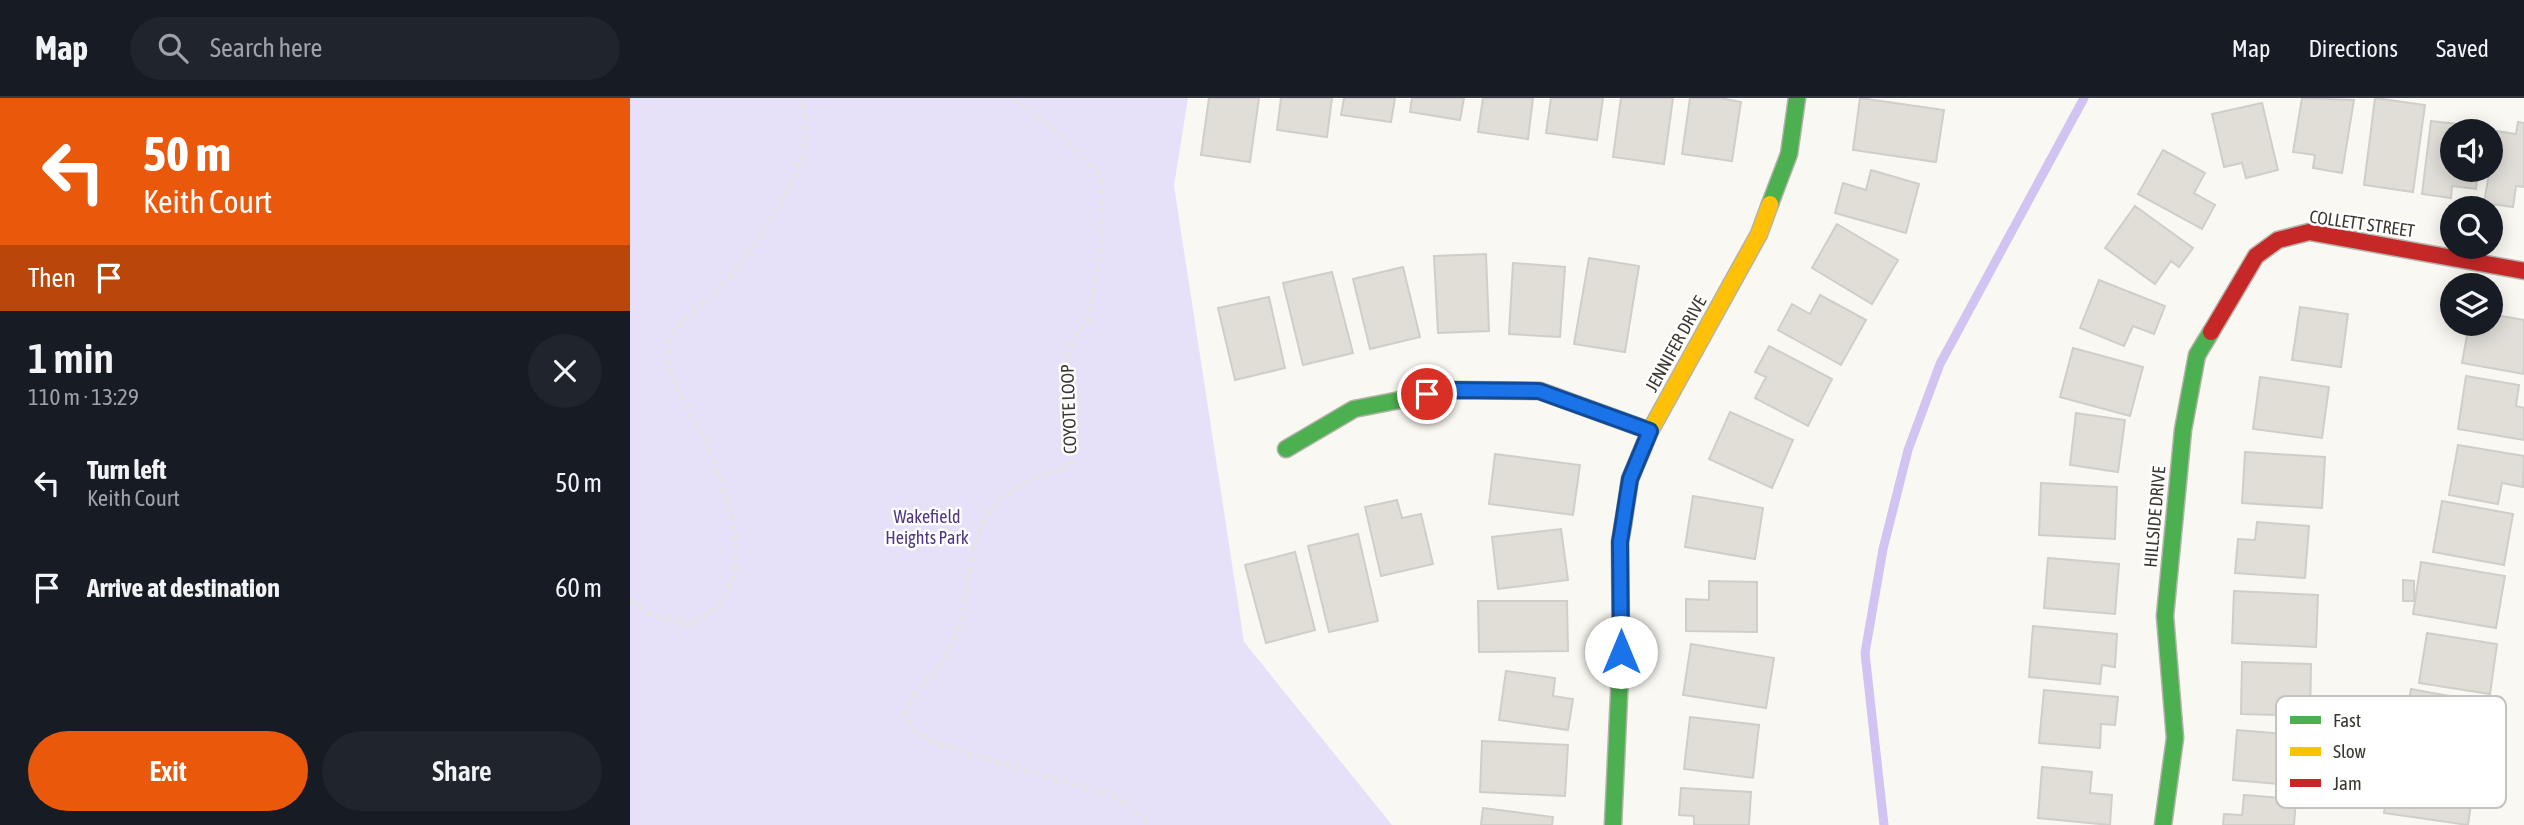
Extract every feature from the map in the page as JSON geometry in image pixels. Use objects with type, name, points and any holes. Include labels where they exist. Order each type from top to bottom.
[{"type":"street","name":"JENNIFER DRIVE","points":[[1613,825],[1621,652],[1620,542],[1630,479],[1650,431],[1759,234],[1789,154],[1797,98]]},
{"type":"street","name":"COLLETT STREET","points":[[2278,240],[2309,232],[2524,271]]},
{"type":"street","name":"HILLSIDE DRIVE","points":[[2163,825],[2175,738],[2165,616],[2183,430],[2197,355],[2256,256],[2278,240]]},
{"type":"street","points":[[1286,449],[1353,409],[1451,390],[1539,391],[1650,431]]},
{"type":"path","points":[[630,600],[651,614],[691,625],[715,610],[728,592],[734,567],[736,539],[728,503],[701,431],[667,368],[669,339],[683,321],[731,276],[775,213],[798,167],[805,141],[803,98]]},
{"type":"path","name":"COYOTE LOOP","points":[[1013,98],[1061,135],[1101,176],[1101,245],[1088,321],[1073,339],[1066,360],[1074,458],[1066,468],[1030,480],[1000,498],[986,518],[975,543],[960,625],[940,665],[914,695],[906,714],[910,726],[918,735],[938,744],[1115,797],[1150,825]]},
{"type":"green space","name":"Wakefield Heights Park","points":[[630,98],[1188,98],[1174,186],[1244,642],[1392,825],[630,825]]},
{"type":"building","points":[[1209,98],[1259,98],[1250,162],[1201,155]]},
{"type":"building","points":[[1281,98],[1332,98],[1327,137],[1277,130]]},
{"type":"building","points":[[1344,98],[1395,98],[1391,122],[1341,115]]},
{"type":"building","points":[[1412,98],[1464,98],[1460,120],[1410,112]]},
{"type":"building","points":[[1483,98],[1533,98],[1528,139],[1478,132]]},
{"type":"building","points":[[1551,98],[1603,98],[1597,140],[1546,133]]},
{"type":"building","points":[[1621,98],[1673,98],[1664,164],[1613,157]]},
{"type":"building","points":[[1690,98],[1720,98],[1741,102],[1732,161],[1682,154]]},
{"type":"building","points":[[1860,98],[1944,110],[1936,162],[1853,150]]},
{"type":"building","points":[[2302,98],[2354,100],[2342,173],[2313,168],[2315,155],[2293,152]]},
{"type":"building","points":[[2375,98],[2425,105],[2413,192],[2364,185]]},
{"type":"building","points":[[2262,103],[2278,170],[2246,178],[2242,163],[2224,167],[2212,114]]},
{"type":"building","points":[[2431,121],[2440,122],[2440,182],[2477,182],[2476,189],[2452,186],[2451,196],[2422,194]]},
{"type":"building","points":[[2518,122],[2524,123],[2524,187],[2516,186],[2513,207],[2503,206],[2503,196],[2485,196],[2488,182],[2503,182],[2503,132],[2516,134]]},
{"type":"building","points":[[2163,150],[2205,173],[2194,193],[2215,205],[2202,229],[2138,194]]},
{"type":"building","points":[[1871,170],[1919,184],[1906,233],[1835,213],[1843,183],[1866,190]]},
{"type":"building","points":[[2135,206],[2193,248],[2179,267],[2171,261],[2155,284],[2105,248]]},
{"type":"building","points":[[1837,224],[1898,260],[1872,304],[1812,268]]},
{"type":"building","points":[[1486,254],[1489,331],[1438,333],[1434,256]]},
{"type":"building","points":[[1589,258],[1639,266],[1625,352],[1574,344]]},
{"type":"building","points":[[1513,263],[1565,267],[1560,337],[1509,334]]},
{"type":"building","points":[[1403,267],[1420,337],[1370,349],[1353,279]]},
{"type":"building","points":[[1332,272],[1353,353],[1303,365],[1283,283]]},
{"type":"building","points":[[2099,280],[2165,306],[2154,334],[2133,326],[2124,346],[2080,328]]},
{"type":"building","points":[[1820,295],[1866,320],[1841,365],[1778,330],[1792,304],[1810,314]]},
{"type":"building","points":[[1269,297],[1285,368],[1235,380],[1218,308]]},
{"type":"building","points":[[2300,307],[2348,314],[2341,367],[2292,360]]},
{"type":"building","points":[[2503,316],[2524,320],[2524,374],[2462,363],[2467,336],[2503,336]]},
{"type":"building","points":[[1769,346],[1832,379],[1808,426],[1755,398],[1766,377],[1755,372]]},
{"type":"building","points":[[2073,348],[2143,367],[2130,416],[2060,397]]},
{"type":"building","points":[[2466,376],[2519,385],[2516,406],[2524,408],[2524,440],[2458,429]]},
{"type":"building","points":[[2260,377],[2329,387],[2322,438],[2253,429]]},
{"type":"building","points":[[1730,412],[1793,440],[1772,488],[1709,459]]},
{"type":"building","points":[[2076,413],[2125,420],[2118,472],[2070,465]]},
{"type":"building","points":[[2458,445],[2524,456],[2523,487],[2502,483],[2498,504],[2449,495]]},
{"type":"building","points":[[2245,452],[2325,457],[2322,508],[2242,503]]},
{"type":"building","points":[[1495,454],[1580,465],[1573,515],[1489,504]]},
{"type":"building","points":[[2041,483],[2117,487],[2115,539],[2039,535]]},
{"type":"building","points":[[1693,496],[1763,508],[1755,559],[1685,547]]},
{"type":"building","points":[[1397,500],[1402,518],[1421,514],[1433,564],[1381,576],[1365,507]]},
{"type":"building","points":[[2442,501],[2513,514],[2504,565],[2433,552]]},
{"type":"building","points":[[2257,522],[2309,526],[2305,578],[2235,573],[2238,539],[2255,540]]},
{"type":"building","points":[[1561,529],[1568,580],[1498,589],[1492,537]]},
{"type":"building","points":[[1358,534],[1378,621],[1329,632],[1308,546]]},
{"type":"building","points":[[1295,552],[1315,630],[1266,643],[1245,565]]},
{"type":"building","points":[[2048,558],[2119,564],[2115,614],[2044,608]]},
{"type":"building","points":[[2421,562],[2505,576],[2496,628],[2413,614]]},
{"type":"building","points":[[2403,580],[2414,581],[2414,601],[2403,601]]},
{"type":"building","points":[[1709,581],[1757,582],[1757,632],[1686,631],[1686,599],[1709,600]]},
{"type":"building","points":[[2234,591],[2318,595],[2316,647],[2232,643]]},
{"type":"building","points":[[1478,601],[1567,601],[1568,651],[1479,652]]},
{"type":"building","points":[[2033,626],[2117,634],[2115,667],[2102,665],[2100,684],[2029,677]]},
{"type":"building","points":[[2427,633],[2497,644],[2490,694],[2419,683]]},
{"type":"building","points":[[1691,644],[1774,658],[1766,708],[1683,695]]},
{"type":"building","points":[[2242,662],[2311,664],[2310,696],[2276,696],[2276,715],[2241,714]]},
{"type":"building","points":[[1506,671],[1555,678],[1553,696],[1573,699],[1568,730],[1499,720]]},
{"type":"building","points":[[2411,689],[2449,696],[2410,696]]},
{"type":"building","points":[[2044,690],[2118,697],[2115,725],[2101,724],[2100,748],[2039,743]]},
{"type":"building","points":[[1690,717],[1759,725],[1753,778],[1684,769]]},
{"type":"building","points":[[2237,730],[2276,733],[2276,784],[2233,780]]},
{"type":"building","points":[[1482,741],[1568,745],[1565,796],[1480,792]]},
{"type":"building","points":[[2042,767],[2092,772],[2090,793],[2112,795],[2110,825],[2038,818]]},
{"type":"building","points":[[1681,788],[1751,792],[1749,825],[1694,825],[1694,816],[1679,815]]},
{"type":"building","points":[[2244,795],[2276,797],[2276,808],[2295,808],[2294,825],[2223,825],[2224,814],[2242,815]]},
{"type":"building","points":[[1483,808],[1553,817],[1552,825],[1481,825]]},
{"type":"building","points":[[2385,808],[2470,808],[2468,825],[2384,813]]},
{"type":"waterway","points":[[1884,825],[1865,653],[1883,549],[1908,450],[1940,364],[2084,98]]},
{"type":"traffic: fast","points":[[1770,204],[1789,154],[1797,98]]},
{"type":"traffic: fast","points":[[2163,825],[2175,738],[2165,616],[2183,430],[2197,355],[2211,332]]},
{"type":"traffic: fast","points":[[1286,449],[1354,409],[1451,390],[1540,391],[1650,431]]},
{"type":"traffic: fast","points":[[1613,825],[1621,652],[1620,542],[1623,525]]},
{"type":"traffic: slow","points":[[1623,525],[1630,479],[1650,431],[1759,234],[1770,204]]},
{"type":"traffic: jam","points":[[2211,332],[2256,256],[2278,240],[2309,232],[2524,271]]},
{"type":"route","points":[[1427,394],[1451,390],[1539,391],[1650,431],[1630,479],[1620,542],[1621,652]]}]
